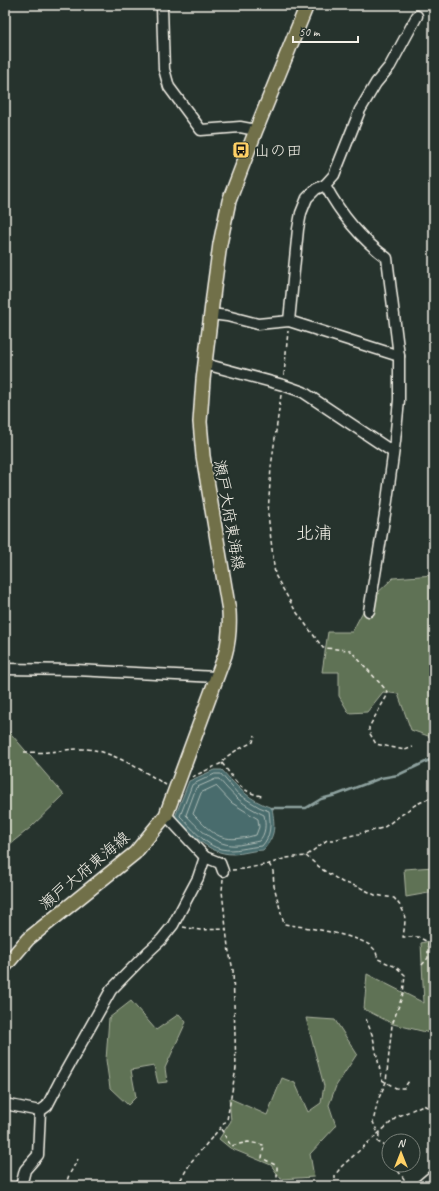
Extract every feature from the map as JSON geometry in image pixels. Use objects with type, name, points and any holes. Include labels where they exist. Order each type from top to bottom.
[{"type":"main road","name":"瀬戸大府東海線","points":[[5,966],[28,939],[135,853],[166,815],[178,786],[228,643],[230,625],[226,592],[203,456],[200,422],[211,314],[220,244],[229,201],[307,5]]},
{"type":"street","points":[[160,5],[162,7],[164,69],[169,87],[201,130],[240,127],[256,130]]},
{"type":"street","points":[[289,320],[301,213],[307,198],[316,189],[325,185],[334,175],[360,110],[376,83],[390,66],[417,16]]},
{"type":"street","points":[[325,185],[333,200],[357,230],[376,250],[387,258],[399,356],[399,400],[395,441],[386,508],[369,611]]},
{"type":"street","points":[[211,314],[239,318],[258,324],[289,320],[399,356]]},
{"type":"street","points":[[205,364],[303,392],[313,397],[393,452]]},
{"type":"street","points":[[5,669],[76,670],[216,677]]},
{"type":"street","points":[[166,815],[205,857],[220,863],[223,871]]},
{"type":"street","points":[[5,1104],[40,1111],[47,1106],[111,990],[161,940],[173,925],[198,878],[205,857]]},
{"type":"street","points":[[21,1186],[26,1170],[38,1155],[40,1111]]},
{"type":"street","points":[[421,1186],[434,1175]]},
{"type":"path","points":[[289,320],[271,467],[268,514],[275,575],[295,610],[323,648],[350,650],[386,690],[388,694],[369,727],[369,732],[376,744],[405,750],[412,747]]},
{"type":"path","points":[[24,752],[82,749],[94,750],[178,786],[189,778],[222,763],[226,757],[236,750],[253,742],[255,735]]},
{"type":"path","points":[[222,763],[242,788],[252,794],[262,796]]},
{"type":"path","points":[[177,1186],[191,1162],[221,1129],[227,1120],[236,1068],[233,970],[228,947],[222,891],[223,871],[269,864],[286,858],[306,856],[327,840],[333,840],[383,828],[415,805],[434,796]]},
{"type":"path","points":[[306,856],[323,870],[342,882],[359,887],[375,895],[394,898],[402,908],[405,921],[402,936],[418,937],[428,942],[428,958],[421,966]]},
{"type":"path","points":[[269,864],[273,871],[274,886],[284,924],[345,935],[362,941],[374,948],[378,959],[396,967],[406,975],[403,994],[392,1025],[386,1082],[378,1100],[374,1122],[379,1135],[378,1142],[381,1144]]},
{"type":"path","points":[[173,925],[200,930],[226,929]]},
{"type":"path","points":[[366,1019],[374,1037],[382,1080],[396,1088],[404,1088],[408,1081]]},
{"type":"path","points":[[335,1186],[335,1175],[342,1166],[379,1135],[397,1117],[423,1105],[434,1110]]},
{"type":"path","points":[[221,1129],[231,1146],[248,1142],[264,1145],[262,1158],[276,1166],[277,1186]]},
{"type":"path","points":[[65,1186],[68,1175],[78,1159]]},
{"type":"path","points":[[400,1173],[409,1186]]},
{"type":"green space","points":[[434,575],[434,738],[411,730],[398,694],[383,692],[367,712],[349,713],[339,696],[339,672],[322,672],[328,632],[352,632],[368,602],[393,578]]},
{"type":"green space","points":[[5,727],[64,795],[30,828],[5,848]]},
{"type":"green space","points":[[434,867],[434,892],[406,897],[404,869]]},
{"type":"green space","points":[[434,940],[434,1034],[393,1024],[364,1009],[367,974],[424,1003],[421,943]]},
{"type":"green space","points":[[131,1001],[156,1030],[179,1014],[186,1022],[165,1068],[167,1082],[158,1083],[154,1066],[131,1070],[136,1097],[128,1105],[110,1088],[106,1060],[109,1018]]},
{"type":"green space","points":[[306,1018],[335,1020],[357,1054],[336,1086],[329,1105],[336,1126],[310,1154],[314,1177],[281,1179],[271,1165],[230,1148],[219,1139],[231,1121],[229,1098],[267,1115],[282,1078],[295,1083],[308,1112],[321,1103],[324,1086]]},
{"type":"water","points":[[214,770],[222,770],[244,793],[272,808],[274,830],[270,840],[263,850],[233,854],[215,850],[201,842],[175,817],[189,781]]},
{"type":"waterway","points":[[272,808],[306,808],[321,799],[381,778],[398,775],[434,758]]},
{"type":"place","name":"山の田","points":[[241,150]]},
{"type":"district","name":"北浦","points":[[314,533]]}]
